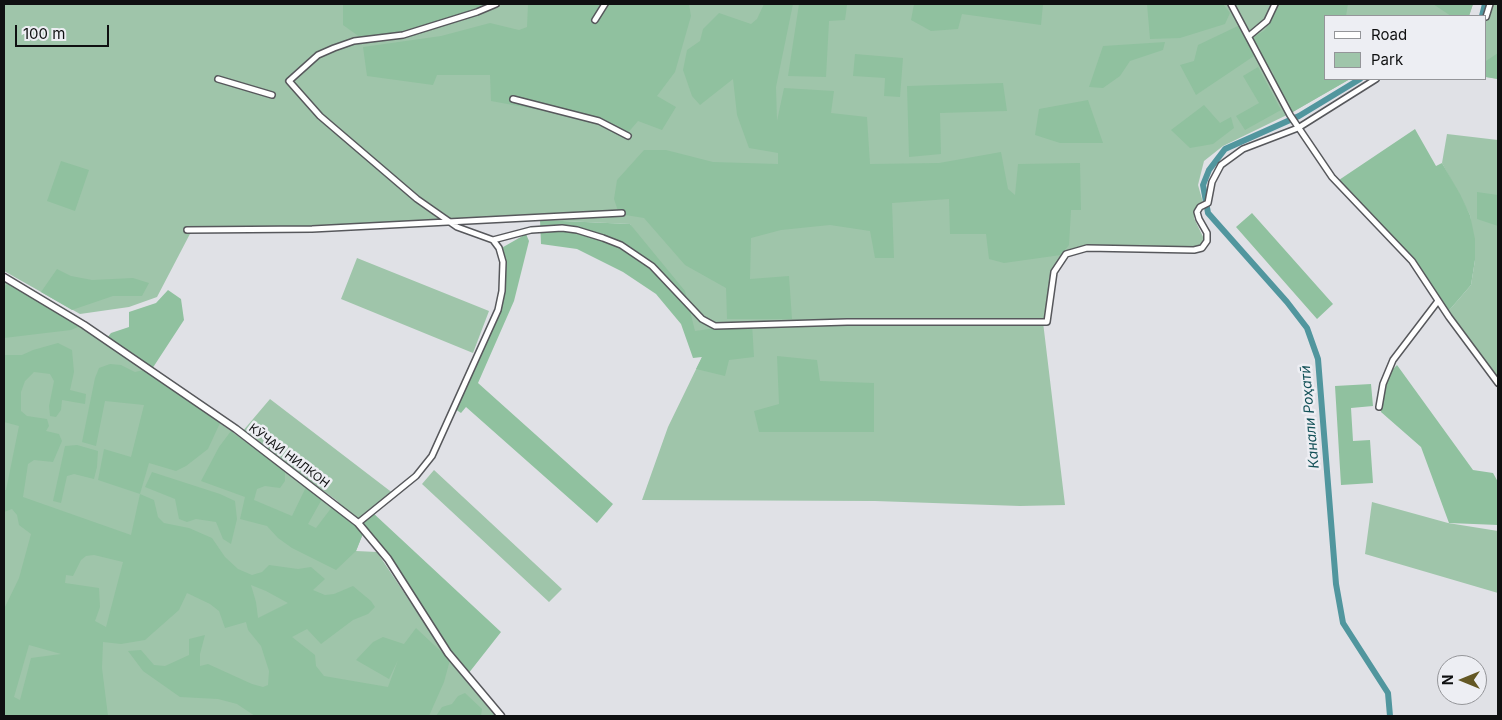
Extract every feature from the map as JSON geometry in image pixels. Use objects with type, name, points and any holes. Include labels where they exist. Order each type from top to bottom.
[{"type":"street","points":[[358,523],[420,472],[441,438],[501,301],[504,270],[499,248],[493,240],[457,227],[405,188],[320,116],[289,81],[318,55],[334,48],[354,42],[403,35],[496,4]]},
{"type":"street","points":[[595,20],[605,4]]},
{"type":"street","points":[[1231,4],[1290,115],[1338,184],[1412,261],[1498,383]]},
{"type":"street","points":[[1249,36],[1267,21],[1275,4]]},
{"type":"street","points":[[218,79],[272,95]]},
{"type":"street","points":[[493,240],[531,230],[562,228],[577,230],[603,238],[621,245],[652,266],[702,319],[716,326],[820,322],[1047,322],[1054,272],[1066,254],[1087,248],[1199,249],[1204,246],[1207,237],[1206,229],[1198,217],[1200,207],[1207,204],[1212,182],[1221,165],[1229,157],[1298,127],[1374,80]]},
{"type":"street","points":[[513,99],[599,121],[628,136]]},
{"type":"street","points":[[187,230],[312,228],[622,213]]},
{"type":"street","name":"КӮЧАИ НИЛКОН","points":[[4,277],[84,325],[236,429],[358,523],[388,558],[448,653],[501,716]]},
{"type":"street","points":[[1379,407],[1383,384],[1393,360],[1438,300]]},
{"type":"green space","points":[[4,4],[1473,4],[1469,15],[1324,15],[1324,80],[1348,80],[1291,113],[1223,146],[1204,161],[1198,185],[1204,206],[1195,212],[1194,218],[1205,241],[1202,247],[1079,248],[1061,255],[1051,273],[1048,308],[1043,322],[1065,505],[1020,506],[875,501],[642,500],[668,427],[702,357],[630,224],[540,220],[192,230],[157,297],[129,307],[80,314],[4,271]]},
{"type":"green space","points":[[343,4],[492,4],[454,18],[364,40],[343,25]]},
{"type":"green space","points":[[528,4],[689,4],[691,16],[675,72],[657,96],[676,107],[662,130],[638,121],[626,135],[604,125],[557,113],[491,101],[490,75],[437,75],[433,85],[367,76],[363,47],[441,36],[490,23],[519,30],[527,27]]},
{"type":"green space","points":[[764,4],[793,4],[776,87],[777,121],[784,88],[834,91],[831,113],[867,117],[870,164],[939,163],[1001,152],[1008,189],[1015,195],[1018,164],[1080,163],[1081,210],[1071,210],[1069,245],[1061,255],[1004,263],[989,259],[986,234],[950,234],[949,199],[892,203],[894,258],[875,258],[870,231],[830,225],[781,230],[751,238],[750,279],[789,276],[792,319],[727,319],[726,288],[685,265],[644,218],[619,214],[614,199],[617,180],[644,150],[666,150],[713,162],[778,164],[778,153],[749,148],[737,115],[733,79],[700,105],[692,96],[683,70],[687,50],[700,41],[703,29],[719,13],[751,24],[757,19]]},
{"type":"green space","points":[[799,4],[847,5],[845,20],[829,21],[826,77],[788,76]]},
{"type":"green space","points":[[914,4],[1043,4],[1041,25],[962,14],[958,29],[931,31],[911,20]]},
{"type":"green space","points":[[1147,4],[1223,4],[1230,13],[1225,24],[1180,38],[1150,39]]},
{"type":"green space","points":[[1273,4],[1348,4],[1346,15],[1324,15],[1324,80],[1348,80],[1291,113],[1289,102],[1277,91],[1273,72],[1260,58],[1260,48],[1251,39],[1265,30],[1272,17]]},
{"type":"green space","points":[[1433,4],[1473,4],[1469,15],[1450,15]]},
{"type":"green space","points":[[1490,4],[1498,4],[1498,79],[1487,77],[1487,15]]},
{"type":"green space","points":[[1240,25],[1254,56],[1196,95],[1180,65],[1194,61],[1198,45]]},
{"type":"green space","points":[[1165,42],[1163,50],[1130,61],[1120,76],[1103,88],[1089,87],[1103,46]]},
{"type":"green space","points":[[1498,53],[1498,79],[1487,77],[1487,60]]},
{"type":"green space","points":[[855,54],[903,58],[900,97],[884,96],[885,78],[853,76]]},
{"type":"green space","points":[[1258,67],[1281,110],[1245,130],[1236,116],[1259,103],[1243,76]]},
{"type":"green space","points":[[1003,83],[1007,111],[940,113],[941,154],[909,157],[907,86]]},
{"type":"green space","points":[[1088,100],[1103,143],[1060,143],[1035,135],[1039,109]]},
{"type":"green space","points":[[1204,105],[1220,123],[1231,117],[1234,128],[1213,144],[1190,148],[1171,130]]},
{"type":"green space","points":[[1415,129],[1436,166],[1442,163],[1460,194],[1470,215],[1475,239],[1475,260],[1471,285],[1446,314],[1440,298],[1416,265],[1336,182]]},
{"type":"green space","points":[[1447,134],[1498,140],[1498,383],[1446,314],[1471,285],[1475,260],[1470,215],[1442,163]]},
{"type":"green space","points":[[61,161],[89,170],[75,211],[47,201]]},
{"type":"green space","points":[[1477,192],[1498,195],[1498,226],[1477,219]]},
{"type":"green space","points":[[1252,213],[1333,304],[1317,319],[1236,227]]},
{"type":"green space","points":[[540,220],[630,224],[685,291],[695,331],[752,323],[754,357],[729,360],[725,376],[696,369],[702,357],[693,358],[681,324],[656,294],[623,272],[577,249],[541,244]]},
{"type":"green space","points":[[526,234],[529,241],[514,301],[478,383],[613,504],[597,523],[466,407],[461,413],[455,409],[503,302],[503,269],[498,250]]},
{"type":"green space","points":[[357,258],[489,311],[473,353],[341,299]]},
{"type":"green space","points":[[57,269],[71,276],[92,280],[133,278],[149,283],[142,296],[113,296],[72,310],[41,292]]},
{"type":"green space","points":[[4,279],[82,327],[231,431],[364,531],[356,551],[377,552],[445,654],[496,716],[4,716]]},
{"type":"green space","points":[[10,283],[80,326],[71,330],[4,338],[4,286]]},
{"type":"green space","points":[[168,290],[181,299],[184,320],[152,369],[107,338],[111,333],[129,327],[129,312],[156,303]]},
{"type":"green space","points":[[58,343],[72,350],[74,372],[70,390],[86,394],[85,404],[62,400],[61,410],[56,417],[50,416],[49,406],[54,381],[50,374],[34,372],[25,381],[21,392],[21,411],[27,416],[47,419],[49,426],[46,431],[59,434],[62,441],[53,462],[34,460],[28,464],[23,497],[131,535],[140,494],[154,500],[158,517],[164,523],[189,528],[212,538],[225,557],[238,569],[252,575],[262,572],[269,565],[298,569],[311,567],[325,579],[313,590],[325,595],[334,594],[353,586],[371,601],[375,607],[368,614],[353,620],[321,644],[307,629],[292,637],[315,655],[316,666],[324,676],[388,687],[398,660],[389,679],[356,660],[373,642],[383,637],[404,644],[416,628],[450,660],[444,682],[429,716],[255,716],[237,704],[218,699],[180,697],[143,671],[128,651],[141,650],[154,665],[165,666],[189,655],[189,639],[205,635],[200,654],[200,666],[208,664],[263,687],[268,685],[269,671],[261,646],[248,630],[246,622],[225,628],[219,611],[210,604],[187,593],[179,610],[145,640],[121,644],[103,642],[102,668],[108,716],[4,716],[4,609],[19,578],[31,534],[19,525],[17,515],[12,509],[4,512],[4,490],[6,490],[19,426],[4,422],[4,355],[22,355]],"holes":[[[94,555],[123,562],[106,627],[95,621],[100,607],[99,588],[65,583],[66,575],[73,576],[81,560],[86,556]],[[251,585],[288,603],[258,618]],[[29,645],[61,654],[31,658],[20,700],[14,697]]]},
{"type":"green space","points":[[777,356],[817,360],[820,381],[874,383],[874,432],[759,432],[754,411],[779,404]]},
{"type":"green space","points":[[110,364],[121,365],[135,372],[144,370],[220,423],[208,449],[186,466],[176,471],[149,463],[140,494],[98,480],[104,449],[131,457],[144,405],[105,401],[96,446],[82,442],[95,378],[99,368]]},
{"type":"green space","points":[[1397,365],[1473,470],[1493,473],[1498,482],[1498,525],[1449,523],[1421,447],[1381,412],[1385,377]]},
{"type":"green space","points":[[1371,384],[1373,406],[1351,408],[1353,441],[1370,440],[1373,483],[1341,485],[1335,386]]},
{"type":"green space","points":[[270,399],[394,494],[359,522],[336,500],[242,432]]},
{"type":"green space","points":[[231,431],[285,471],[285,481],[280,488],[265,486],[257,489],[254,500],[292,516],[306,487],[322,499],[308,524],[316,528],[332,507],[364,531],[356,551],[336,570],[292,548],[278,538],[267,526],[240,519],[245,497],[201,481],[219,447]]},
{"type":"green space","points":[[77,445],[98,451],[94,479],[74,474],[67,476],[61,503],[53,501],[65,446]]},
{"type":"green space","points":[[434,470],[562,589],[549,602],[422,484]]},
{"type":"green space","points":[[152,472],[220,494],[235,501],[237,519],[231,544],[223,539],[216,522],[196,519],[187,522],[179,519],[175,499],[145,487]]},
{"type":"green space","points":[[1372,502],[1448,523],[1498,531],[1498,593],[1365,554]]},
{"type":"green space","points":[[372,512],[501,632],[468,674],[438,636],[415,594],[389,557],[359,522]]},
{"type":"green space","points":[[465,693],[482,709],[481,716],[436,716],[442,707],[452,704],[458,696]]},
{"type":"waterway","name":"Канали Роҳатӣ","points":[[1482,15],[1485,4]]},
{"type":"waterway","name":"Канали Роҳатӣ","points":[[1358,80],[1299,116],[1225,149],[1209,170],[1203,185],[1208,213],[1287,302],[1307,328],[1318,359],[1336,584],[1343,623],[1388,693],[1390,716]]}]
